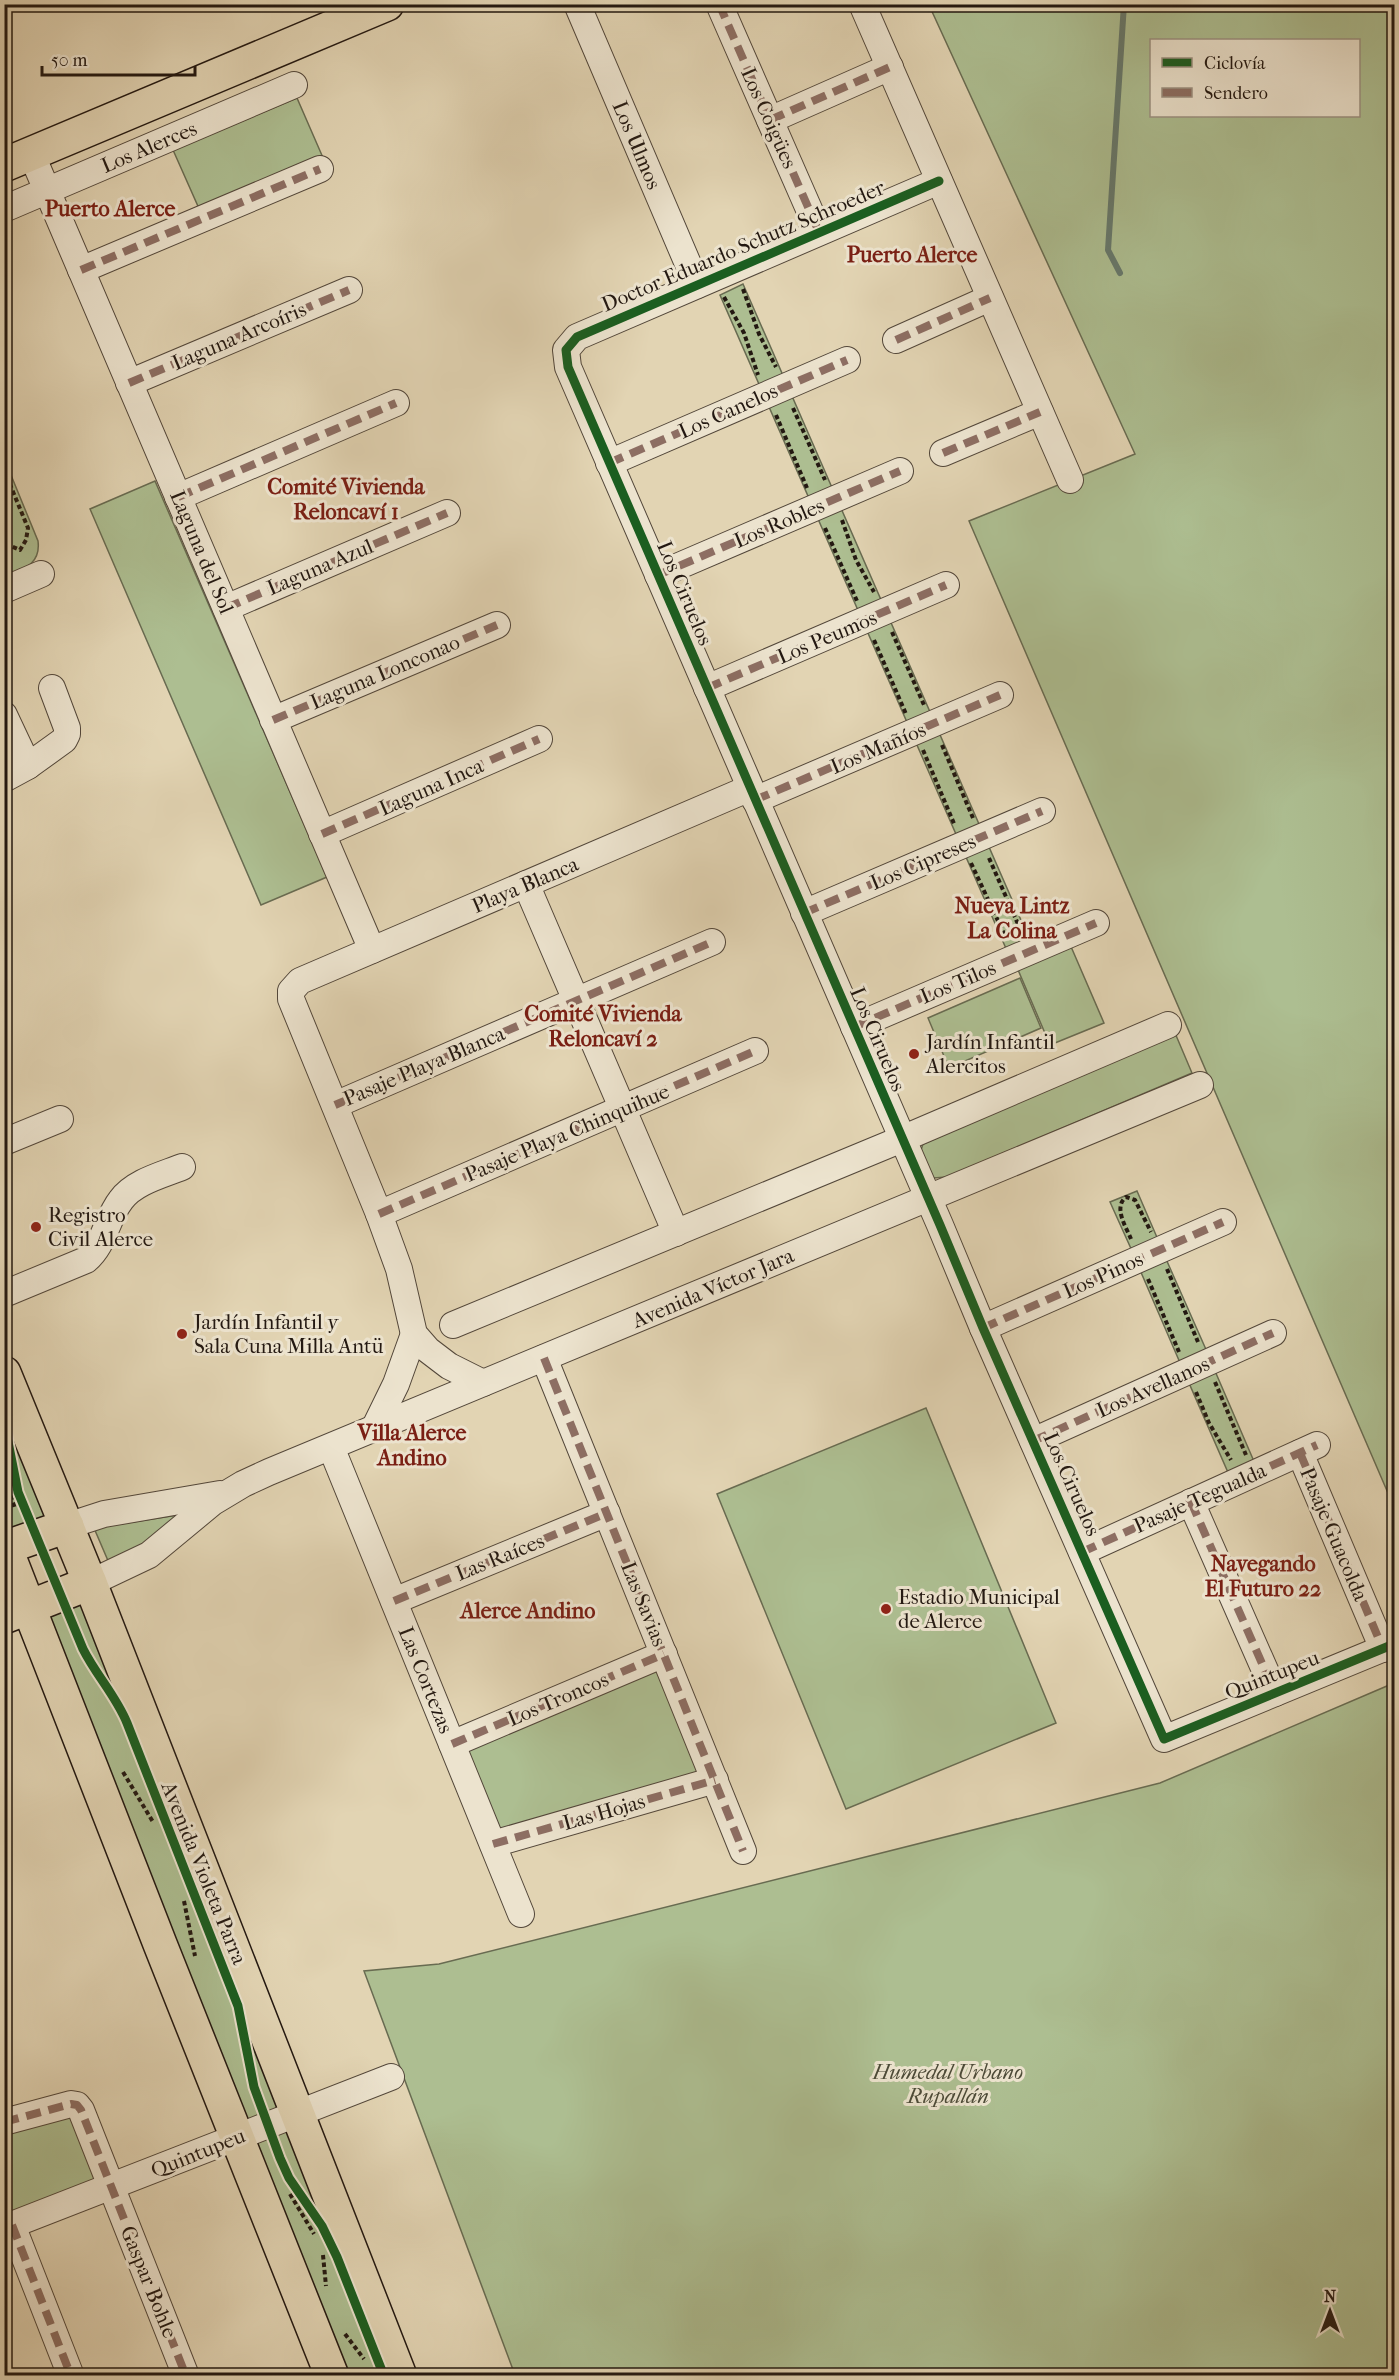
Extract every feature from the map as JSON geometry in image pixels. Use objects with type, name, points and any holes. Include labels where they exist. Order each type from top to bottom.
[{"type":"main road","points":[[18,159],[348,12],[387,4]]},
{"type":"main road","name":"Avenida Violeta Parra","points":[[4,1373],[52,1531],[90,1584],[400,2376]]},
{"type":"main road","points":[[52,1531],[5,1546],[17,1612],[238,2138],[332,2376]]},
{"type":"main road","points":[[17,1612],[90,1584]]},
{"type":"street","name":"Los Ulmos","points":[[577,4],[697,285]]},
{"type":"street","points":[[862,4],[1070,480]]},
{"type":"street","name":"Los Coigües","points":[[720,5],[819,232]]},
{"type":"street","points":[[770,120],[890,67]]},
{"type":"street","name":"Los Alerces","points":[[4,209],[294,85]]},
{"type":"street","name":"Laguna del Sol","points":[[18,159],[48,191],[372,951]]},
{"type":"street","points":[[81,270],[320,169]]},
{"type":"street","name":"Doctor Eduardo Schutz Schroeder","points":[[566,350],[577,337],[939,181]]},
{"type":"street","name":"Laguna Arcoíris","points":[[129,382],[349,290]]},
{"type":"street","points":[[896,340],[990,298]]},
{"type":"street","name":"Los Ciruelos","points":[[566,350],[568,367],[609,463],[983,1328],[1164,1739]]},
{"type":"street","name":"Los Canelos","points":[[609,463],[847,360]]},
{"type":"street","points":[[178,497],[396,403]]},
{"type":"street","points":[[943,453],[1040,412]]},
{"type":"street","name":"Los Robles","points":[[658,575],[900,471]]},
{"type":"street","name":"Laguna Azul","points":[[226,608],[447,513]]},
{"type":"street","points":[[4,590],[41,574]]},
{"type":"street","name":"Los Peumos","points":[[707,688],[946,585]]},
{"type":"street","name":"Laguna Lonconao","points":[[273,720],[496,625]]},
{"type":"street","points":[[4,779],[28,766],[63,740],[67,734],[67,728],[52,688]]},
{"type":"street","name":"Los Mañíos","points":[[753,794],[1000,695]]},
{"type":"street","points":[[4,715],[28,766]]},
{"type":"street","name":"Laguna Inca","points":[[322,834],[539,739]]},
{"type":"street","name":"Playa Blanca","points":[[334,1105],[291,999],[291,991],[300,981],[526,884],[753,794]]},
{"type":"street","name":"Los Cipreses","points":[[804,913],[1042,811]]},
{"type":"street","points":[[526,884],[676,1233]]},
{"type":"street","name":"Los Tilos","points":[[854,1027],[1096,923]]},
{"type":"street","name":"Pasaje Playa Blanca","points":[[334,1105],[712,942]]},
{"type":"street","points":[[453,1325],[902,1139],[1168,1025]]},
{"type":"street","name":"Pasaje Playa Chinquihue","points":[[379,1214],[756,1051]]},
{"type":"street","name":"Avenida Víctor Jara","points":[[90,1584],[118,1572],[155,1551],[220,1498],[269,1472],[1200,1085]]},
{"type":"street","points":[[334,1105],[399,1269],[414,1334],[428,1350],[449,1366],[483,1383]]},
{"type":"street","points":[[4,1142],[60,1119]]},
{"type":"street","points":[[4,1294],[86,1260],[94,1253],[121,1200],[137,1186],[182,1167]]},
{"type":"street","name":"Los Pinos","points":[[983,1328],[1223,1222]]},
{"type":"street","name":"Los Avellanos","points":[[1033,1442],[1273,1333]]},
{"type":"street","points":[[374,1429],[396,1384],[414,1334]]},
{"type":"street","name":"Las Savias","points":[[544,1358],[743,1851]]},
{"type":"street","name":"Las Cortezas","points":[[331,1447],[521,1914]]},
{"type":"street","name":"Pasaje Tegualda","points":[[1082,1552],[1309,1449]]},
{"type":"street","name":"Pasaje Guacolda","points":[[1309,1449],[1389,1646]]},
{"type":"street","name":"Avenida Víctor Jara","points":[[52,1531],[104,1514],[220,1498]]},
{"type":"street","points":[[1191,1502],[1275,1694]]},
{"type":"street","name":"Las Raíces","points":[[394,1600],[607,1513]]},
{"type":"street","name":"Quintupeu","points":[[1164,1739],[1389,1646]]},
{"type":"street","name":"Los Troncos","points":[[452,1743],[664,1654]]},
{"type":"street","name":"Las Hojas","points":[[493,1844],[715,1780]]},
{"type":"street","name":"Quintupeu","points":[[8,2226],[238,2138],[391,2076]]},
{"type":"street","name":"Gaspar Bohle","points":[[4,2122],[71,2104],[77,2105],[81,2110],[186,2376]]},
{"type":"street","points":[[8,2226],[71,2376]]},
{"type":"path","points":[[4,470],[28,528],[26,540],[20,550],[4,543]]},
{"type":"path","points":[[1247,1477],[1197,1367],[1149,1255],[1136,1200],[1126,1197],[1120,1207],[1124,1224],[1149,1255],[1183,1310],[1197,1367],[1209,1423],[1247,1477]]},
{"type":"path","points":[[11,1464],[18,1492],[52,1531]]},
{"type":"path","points":[[4,1474],[15,1509]]},
{"type":"path","points":[[121,1768],[156,1827]]},
{"type":"path","points":[[183,1897],[196,1965]]},
{"type":"path","points":[[292,2189],[305,2200]]},
{"type":"path","points":[[292,2189],[316,2236]]},
{"type":"path","points":[[321,2248],[326,2287]]},
{"type":"path","points":[[344,2333],[366,2362]]},
{"type":"green space","points":[[1380,4],[1384,8],[1394,7],[1394,1507],[969,521],[1135,454],[929,5]]},
{"type":"green space","points":[[297,98],[324,160],[201,213],[173,150]]},
{"type":"green space","points":[[743,284],[1031,943],[1008,953],[720,295]]},
{"type":"green space","points":[[4,458],[38,541],[38,549],[34,561],[4,577]]},
{"type":"green space","points":[[155,481],[327,877],[261,905],[90,509]]},
{"type":"green space","points":[[1069,942],[1104,1023],[1050,1045],[1016,965]]},
{"type":"green space","points":[[1020,978],[1041,1028],[949,1068],[928,1018]]},
{"type":"green space","points":[[1175,1033],[1192,1073],[947,1177],[933,1178],[921,1150],[923,1144]]},
{"type":"green space","points":[[1137,1191],[1159,1242],[1133,1253],[1110,1202]]},
{"type":"green space","points":[[1166,1259],[1208,1354],[1181,1365],[1140,1270]]},
{"type":"green space","points":[[1215,1371],[1256,1466],[1230,1477],[1189,1383]]},
{"type":"green space","points":[[4,1404],[50,1517],[14,1533],[5,1513]]},
{"type":"green space","name":"Estadio Municipal de Alerce","points":[[926,1408],[1056,1723],[846,1809],[717,1494]]},
{"type":"green space","points":[[178,1515],[156,1539],[109,1563],[94,1528]]},
{"type":"green space","points":[[83,1602],[283,2106],[248,2121],[46,1617]]},
{"type":"green space","points":[[658,1667],[701,1773],[501,1829],[495,1825],[465,1753],[468,1744]]},
{"type":"green space","name":"Humedal Urbano Rupallán","points":[[1394,1683],[1394,2375],[515,2375],[364,1971],[439,1964],[1160,1783]]},
{"type":"green space","points":[[70,2110],[102,2177],[5,2216],[5,2128]]},
{"type":"green space","points":[[291,2129],[392,2375],[344,2375],[255,2144]]},
{"type":"waterway","points":[[1120,273],[1108,250],[1124,4]]},
{"type":"marked path","points":[[719,4],[819,232]]},
{"type":"marked path","points":[[770,120],[890,67]]},
{"type":"marked path","points":[[81,270],[320,169]]},
{"type":"marked path","points":[[129,383],[349,290]]},
{"type":"marked path","points":[[896,340],[990,298]]},
{"type":"marked path","points":[[609,463],[847,360]]},
{"type":"marked path","points":[[178,497],[396,403]]},
{"type":"marked path","points":[[943,453],[1040,412]]},
{"type":"marked path","points":[[658,575],[900,471]]},
{"type":"marked path","points":[[226,608],[447,513]]},
{"type":"marked path","points":[[707,688],[946,585]]},
{"type":"marked path","points":[[273,720],[497,625]]},
{"type":"marked path","points":[[755,800],[1000,695]]},
{"type":"marked path","points":[[322,834],[539,739]]},
{"type":"marked path","points":[[804,913],[1042,811]]},
{"type":"marked path","points":[[854,1027],[1096,923]]},
{"type":"marked path","points":[[335,1105],[712,942]]},
{"type":"marked path","points":[[379,1214],[755,1051]]},
{"type":"marked path","points":[[983,1328],[1223,1222]]},
{"type":"marked path","points":[[1033,1441],[1273,1333]]},
{"type":"marked path","points":[[544,1358],[743,1851]]},
{"type":"marked path","points":[[1082,1552],[1317,1445]]},
{"type":"marked path","points":[[1300,1453],[1383,1649]]},
{"type":"marked path","points":[[1191,1502],[1275,1693]]},
{"type":"marked path","points":[[394,1601],[607,1513]]},
{"type":"marked path","points":[[452,1744],[664,1654]]},
{"type":"marked path","points":[[493,1844],[715,1780]]},
{"type":"marked path","points":[[4,2122],[71,2104],[77,2105],[81,2110],[186,2376]]},
{"type":"marked path","points":[[12,2225],[71,2376]]},
{"type":"cycle path","points":[[939,181],[577,337],[566,350],[568,367],[983,1328],[1164,1739],[1394,1644]]},
{"type":"cycle path","points":[[4,1422],[18,1492],[83,1649],[127,1723],[238,2006],[254,2087],[280,2158],[289,2178],[322,2226],[337,2257],[384,2376]]},
{"type":"place","name":"Jardín Infantil Alercitos","points":[[914,1054]]},
{"type":"place","name":"Registro Civil Alerce","points":[[36,1227]]},
{"type":"place","name":"Jardín Infantil y Sala Cuna Milla Antü","points":[[182,1334]]},
{"type":"place","name":"Estadio Municipal de Alerce","points":[[886,1609]]},
{"type":"district","name":"Puerto Alerce","points":[[110,209]]},
{"type":"district","name":"Puerto Alerce","points":[[912,255]]},
{"type":"district","name":"Comité Vivienda Reloncaví 1","points":[[346,500]]},
{"type":"district","name":"Nueva Lintz La Colina","points":[[1012,918]]},
{"type":"district","name":"Comité Vivienda Reloncaví 2","points":[[603,1026]]},
{"type":"district","name":"Villa Alerce Andino","points":[[412,1446]]},
{"type":"district","name":"Navegando El Futuro 22","points":[[1263,1577]]},
{"type":"district","name":"Alerce Andino","points":[[528,1611]]}]
